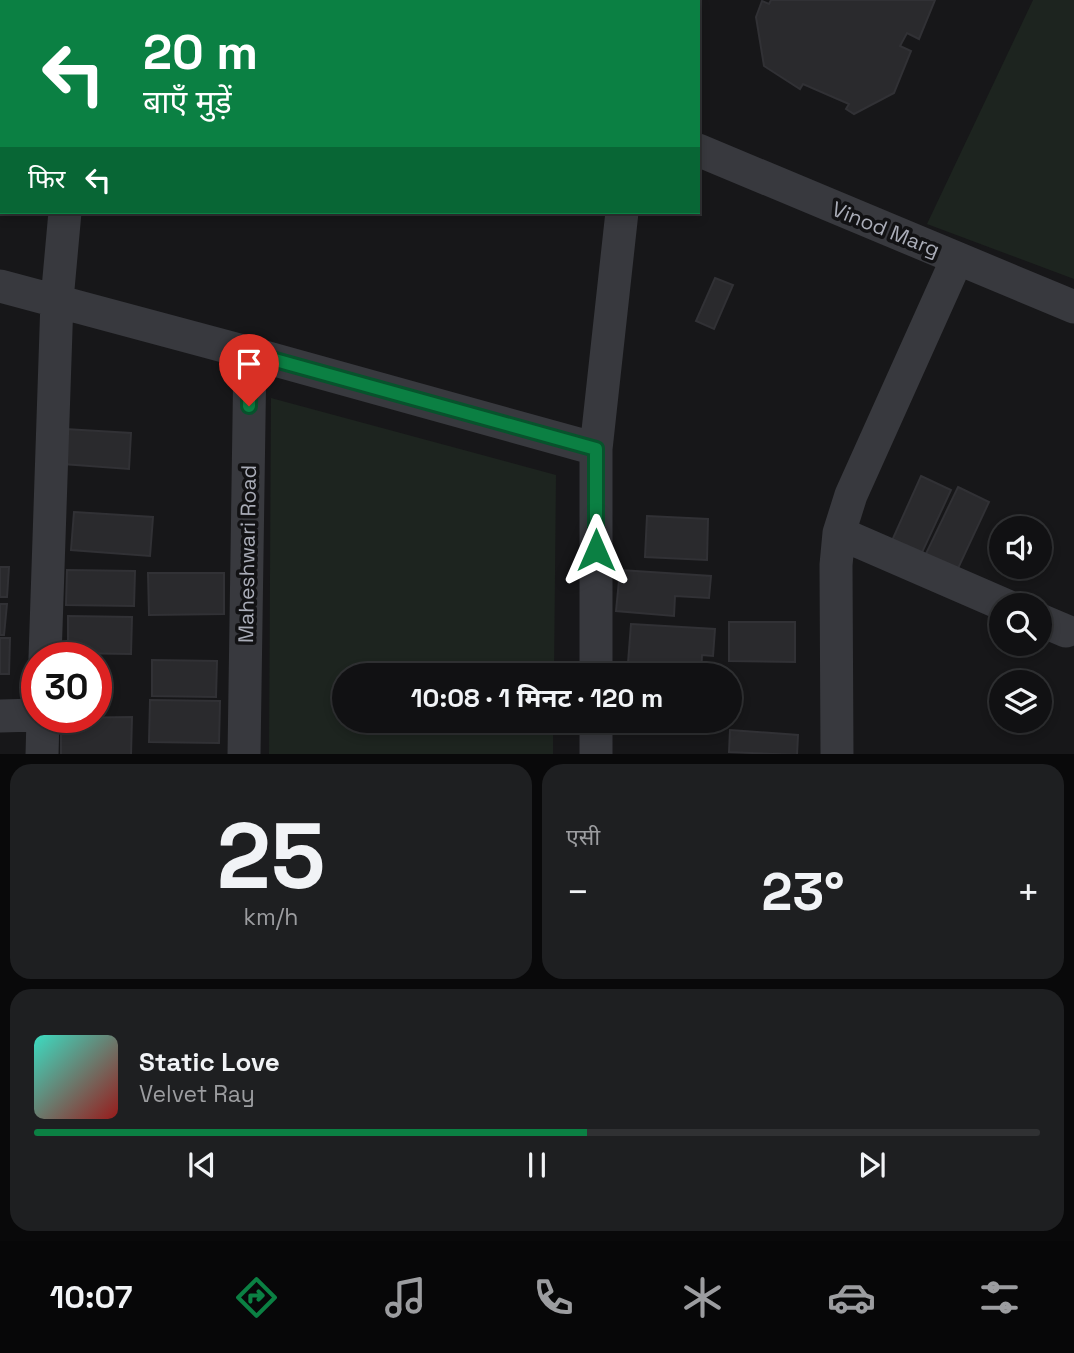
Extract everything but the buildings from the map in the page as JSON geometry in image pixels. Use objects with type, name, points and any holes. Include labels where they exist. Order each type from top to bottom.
[{"type":"street","name":"Vinod Marg","points":[[700,151],[1074,306]]},
{"type":"street","points":[[46,642],[57,300],[65,214]]},
{"type":"street","points":[[596,663],[596,449],[622,214]]},
{"type":"street","points":[[837,754],[836,565],[839,533],[850,495],[957,259]]},
{"type":"street","points":[[0,286],[596,449]]},
{"type":"street","name":"Maheshwari Road","points":[[244,754],[250,353]]},
{"type":"street","points":[[839,533],[989,598]]},
{"type":"street","points":[[0,716],[21,715]]},
{"type":"street","points":[[42,754],[43,733]]},
{"type":"street","points":[[596,733],[596,754]]},
{"type":"shaded area","points":[[1033,0],[1074,0],[1074,279],[927,224]]},
{"type":"shaded area","points":[[271,398],[556,475],[554,663],[332,663],[332,733],[553,733],[553,754],[269,754]]},
{"type":"route","points":[[249,406],[250,353],[596,449],[596,550]]}]
